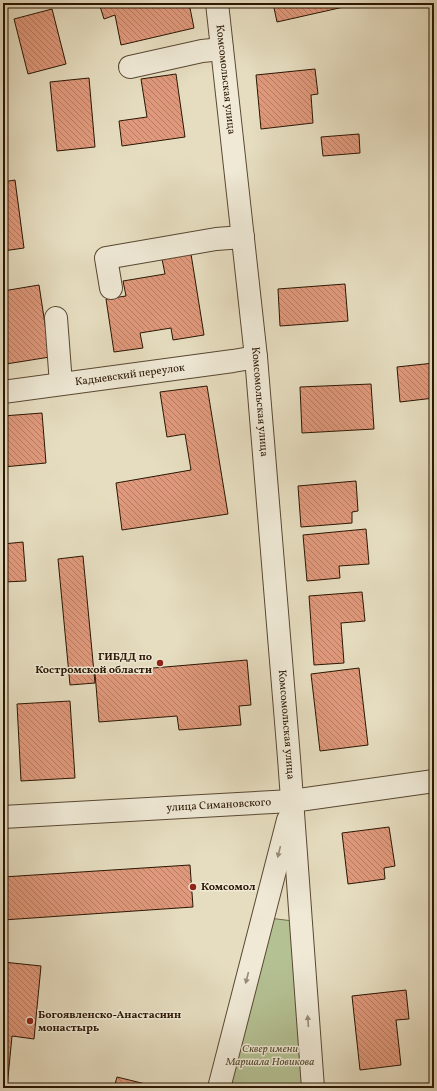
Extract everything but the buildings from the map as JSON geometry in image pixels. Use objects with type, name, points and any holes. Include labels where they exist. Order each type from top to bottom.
[{"type":"street","name":"Комсомольская улица","points":[[217,3],[256,357],[292,801],[313,1088]]},
{"type":"street","points":[[130,67],[202,51],[222,49]]},
{"type":"street","points":[[111,288],[106,258],[216,239],[243,237]]},
{"type":"street","points":[[56,318],[61,384]]},
{"type":"street","name":"Кадыевский переулок","points":[[3,392],[256,357]]},
{"type":"street","name":"улица Симановского","points":[[3,817],[292,801],[434,781]]},
{"type":"street","name":"Комсомольская улица","points":[[219,1088],[292,801]]},
{"type":"green space","name":"Сквер имени Маршала Новикова","points":[[269,918],[293,921],[305,1088],[229,1088]]},
{"type":"place","name":"ГИБДД по Костромской области","points":[[160,663]]},
{"type":"place","name":"Комсомол","points":[[193,887]]},
{"type":"place","name":"Богоявленско-Анастасиин монастырь","points":[[30,1021]]}]
